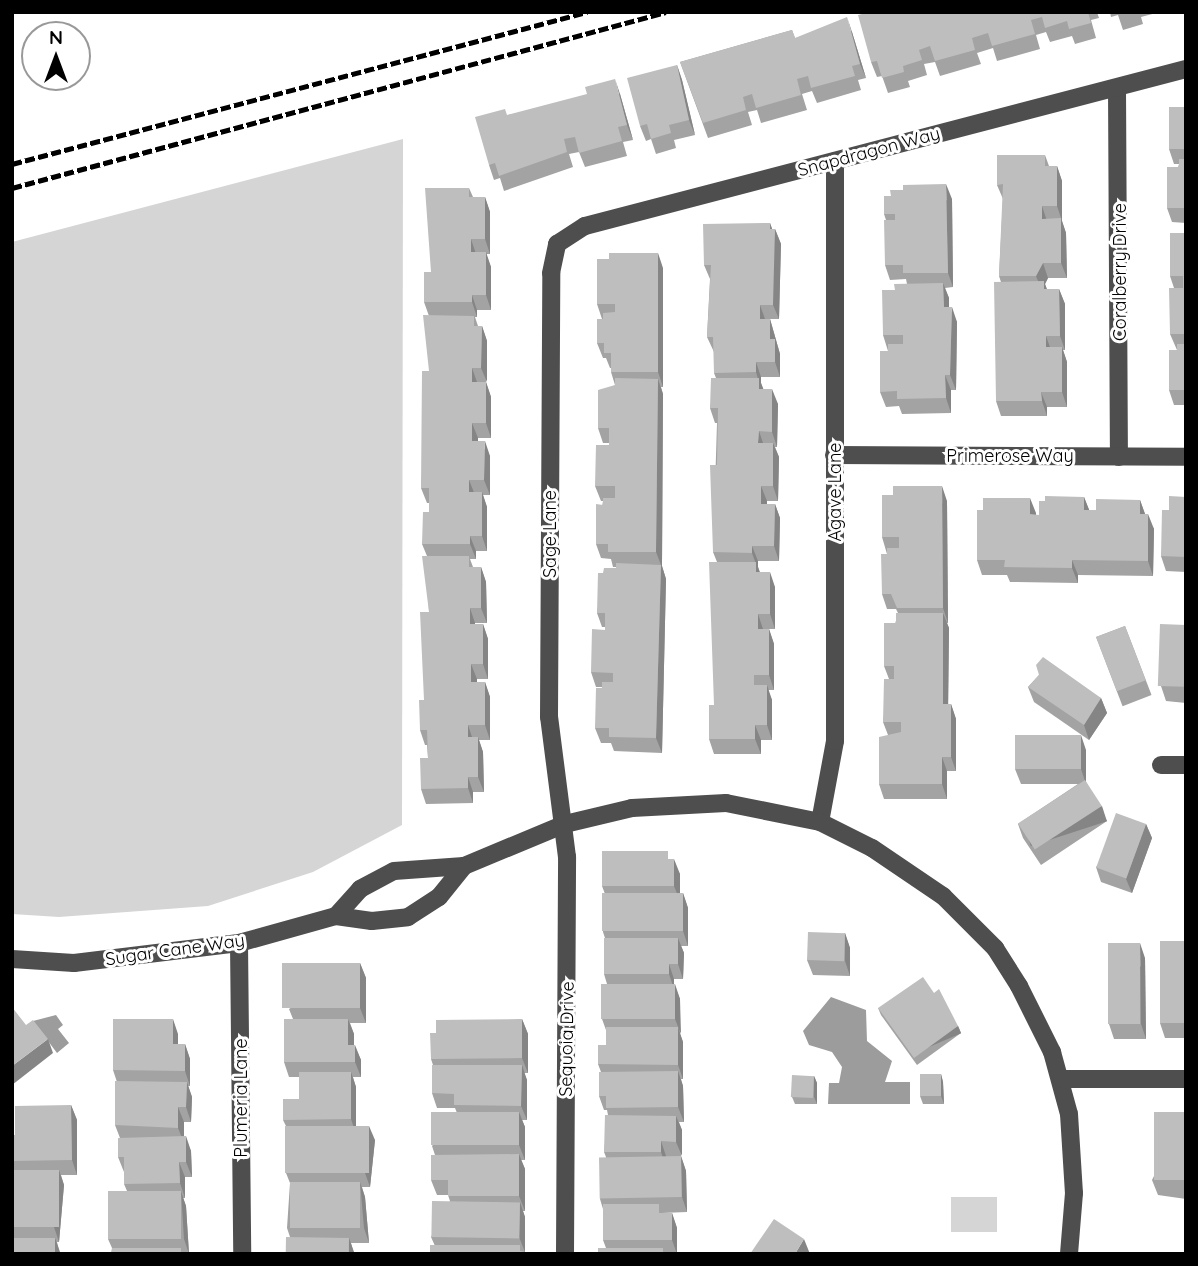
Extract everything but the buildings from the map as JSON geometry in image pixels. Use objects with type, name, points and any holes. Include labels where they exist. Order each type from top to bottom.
[{"type":"street","name":"Snapdragon Way","points":[[557,244],[585,226],[1186,69]]},
{"type":"street","name":"Coralberry Drive","points":[[1117,88],[1119,457]]},
{"type":"street","name":"Agave Lane","points":[[820,822],[835,741],[835,161]]},
{"type":"street","name":"Sage Lane","points":[[557,244],[551,273],[548,716],[565,824]]},
{"type":"street","name":"Primerose Way","points":[[834,455],[1186,457]]},
{"type":"street","points":[[1161,765],[1186,765]]},
{"type":"street","name":"Sugar Cane Way","points":[[336,916],[360,889],[394,870],[464,866],[565,824],[632,808],[696,802],[754,806],[820,822],[911,873],[969,919],[1019,986],[1062,1079],[1074,1154],[1069,1254]]},
{"type":"street","name":"Sequoia Drive","points":[[565,824],[565,1254]]},
{"type":"street","name":"Sugar Cane Way","points":[[12,958],[74,963],[239,943],[336,916],[372,921],[408,917],[439,897],[464,866]]},
{"type":"street","name":"Plumeria Lane","points":[[239,943],[242,1254]]},
{"type":"street","points":[[1062,1079],[1186,1079]]},
{"type":"shaded area","points":[[403,139],[402,825],[313,872],[208,906],[59,917],[12,914],[12,242]]},
{"type":"shaded area","points":[[831,997],[866,1010],[867,1041],[892,1061],[885,1082],[910,1082],[910,1104],[828,1104],[829,1083],[839,1083],[842,1067],[832,1052],[809,1045],[803,1031]]},
{"type":"shaded area","points":[[56,1015],[63,1025],[58,1029],[69,1043],[57,1053],[33,1021]]},
{"type":"shaded area","points":[[951,1197],[997,1197],[997,1232],[951,1232]]},
{"type":"railway","points":[[12,164],[587,12]]},
{"type":"railway","points":[[12,188],[666,12]]}]
